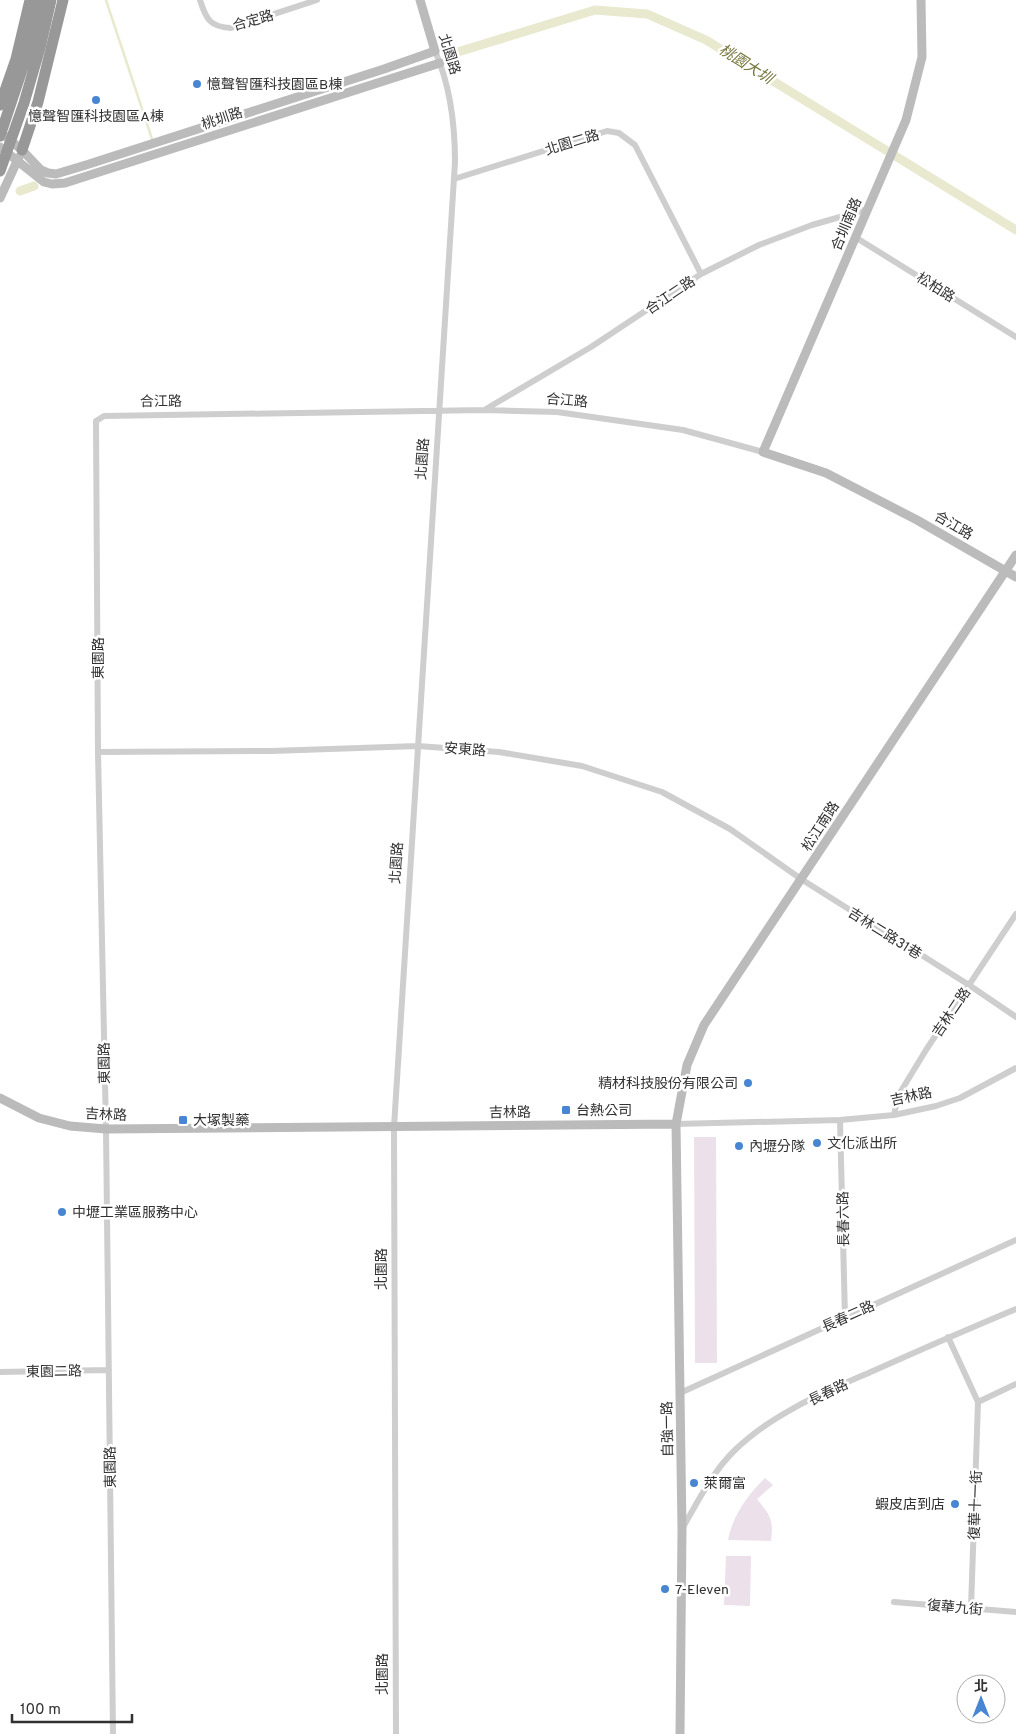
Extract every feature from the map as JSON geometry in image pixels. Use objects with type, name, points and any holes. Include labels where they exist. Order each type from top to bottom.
[{"type":"highway","points":[[3,135],[25,61],[32,0]]},
{"type":"highway","points":[[0,105],[16,59],[32,0]]},
{"type":"highway","points":[[3,135],[26,76],[44,0]]},
{"type":"highway","points":[[0,171],[24,103],[40,48],[51,0]]},
{"type":"highway","points":[[20,156],[38,102],[62,3]]},
{"type":"highway","points":[[0,87],[5,82],[16,59]]},
{"type":"street","name":"合定路","points":[[200,0],[204,14],[217,27],[231,28],[318,0]]},
{"type":"street","name":"北園路","points":[[396,1734],[394,1127],[454,179],[455,133],[451,106],[440,63],[434,51],[420,0]]},
{"type":"street","name":"合圳南路","points":[[763,452],[906,120],[922,57],[921,0]]},
{"type":"street","name":"桃圳路","points":[[20,156],[41,170],[56,174],[384,69],[434,51]]},
{"type":"street","name":"桃圳路","points":[[20,156],[44,182],[52,184],[65,183],[440,63]]},
{"type":"street","name":"北園二路","points":[[454,179],[607,132],[619,133],[635,145],[701,274]]},
{"type":"street","points":[[3,135],[1,151],[20,156]]},
{"type":"street","points":[[3,135],[20,156]]},
{"type":"street","points":[[0,198],[20,156]]},
{"type":"street","name":"合江二路","points":[[485,410],[591,347],[701,274],[759,245],[812,225],[868,209]]},
{"type":"street","name":"松柏路","points":[[856,237],[1016,337]]},
{"type":"street","name":"合江路","points":[[96,421],[104,416],[485,410],[557,412],[683,430],[763,452],[826,473],[917,520],[1016,577]]},
{"type":"street","name":"東園路","points":[[96,421],[98,752],[106,1130],[113,1734]]},
{"type":"street","name":"松江南路","points":[[676,1124],[687,1065],[704,1025],[1016,555]]},
{"type":"street","name":"安東路","points":[[98,752],[271,751],[418,746],[499,752],[582,766],[662,792],[730,830],[801,880]]},
{"type":"street","name":"吉林二路31巷","points":[[801,880],[969,986],[1016,1018]]},
{"type":"street","name":"吉林二路","points":[[894,1115],[898,1096],[926,1050],[1016,914]]},
{"type":"street","name":"吉林路","points":[[0,1098],[39,1118],[70,1126],[106,1130],[676,1124],[840,1120],[894,1115],[936,1106],[960,1098],[1016,1068]]},
{"type":"street","name":"長春六路","points":[[840,1120],[845,1317]]},
{"type":"street","name":"自強一路","points":[[676,1124],[682,1529],[680,1734]]},
{"type":"street","name":"長春二路","points":[[680,1393],[1016,1240]]},
{"type":"street","name":"長春路","points":[[682,1529],[710,1482],[733,1451],[779,1416],[834,1388],[1016,1309]]},
{"type":"street","points":[[948,1337],[978,1402],[1016,1384]]},
{"type":"street","name":"東園二路","points":[[0,1372],[108,1370]]},
{"type":"street","name":"復華十一街","points":[[971,1608],[978,1402]]},
{"type":"street","name":"復華九街","points":[[894,1602],[1016,1612]]},
{"type":"shaded area","points":[[694,1137],[716,1137],[717,1363],[695,1363]]},
{"type":"shaded area","points":[[765,1478],[773,1485],[757,1499],[770,1518],[772,1528],[771,1541],[728,1540],[737,1514],[752,1492]]},
{"type":"shaded area","points":[[726,1556],[751,1556],[750,1606],[724,1605]]},
{"type":"waterway","points":[[106,0],[152,139]]},
{"type":"waterway","name":"桃園大圳","points":[[448,55],[595,10],[647,14],[706,40],[1016,230]]},
{"type":"waterway","name":"桃園大圳","points":[[20,191],[34,186]]},
{"type":"place","name":"憶聲智匯科技園區B棟","points":[[197,84]]},
{"type":"place","name":"憶聲智匯科技園區A棟","points":[[96,100]]},
{"type":"place","name":"精材科技股份有限公司","points":[[748,1083]]},
{"type":"place","name":"台熱公司","points":[[566,1110]]},
{"type":"place","name":"大塚製藥","points":[[183,1120]]},
{"type":"place","name":"文化派出所","points":[[817,1143]]},
{"type":"place","name":"內壢分隊","points":[[739,1146]]},
{"type":"place","name":"中壢工業區服務中心","points":[[62,1212]]},
{"type":"place","name":"萊爾富","points":[[694,1483]]},
{"type":"place","name":"蝦皮店到店","points":[[955,1504]]},
{"type":"place","name":"7-Eleven","points":[[665,1589]]}]
